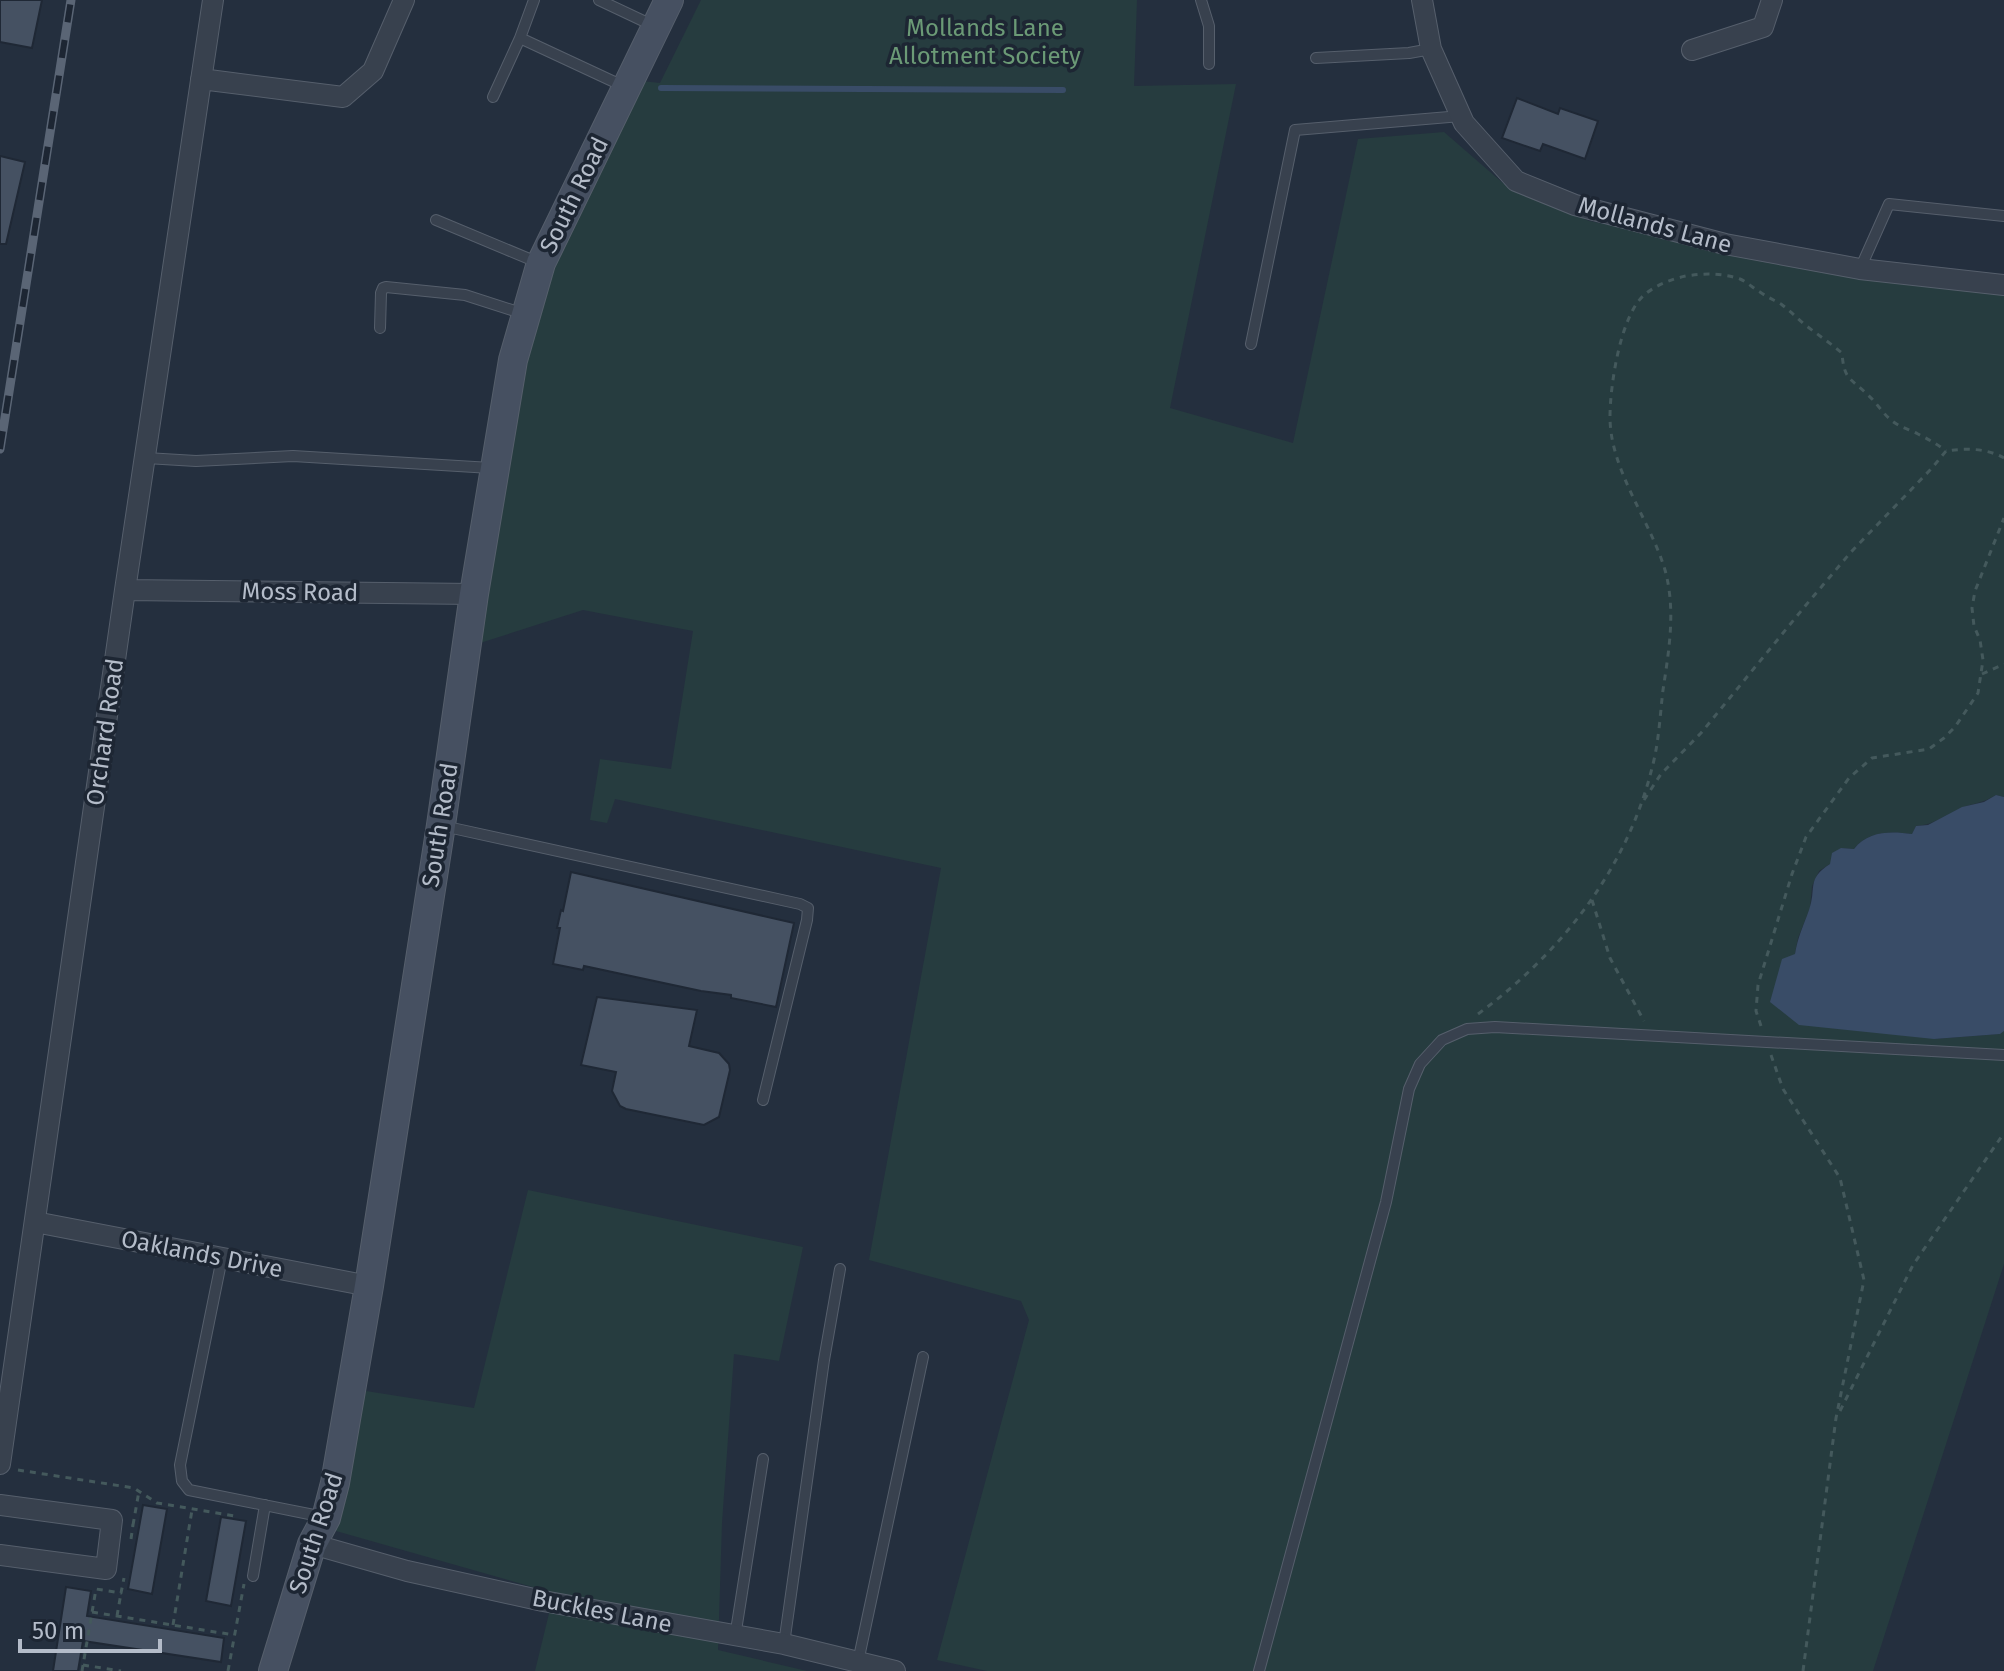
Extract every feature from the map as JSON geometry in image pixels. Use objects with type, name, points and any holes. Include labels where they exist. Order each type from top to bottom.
[{"type":"main road","name":"South Road","points":[[273,1671],[312,1544],[326,1518],[335,1483],[369,1286],[474,594],[513,360],[541,263],[669,0]]},
{"type":"street","name":"Orchard Road","points":[[7,1467],[35,1222],[213,0]]},
{"type":"street","points":[[201,79],[343,97],[373,71],[404,0]]},
{"type":"street","name":"Mollands Lane","points":[[1422,0],[1431,49],[1464,123],[1516,181],[1575,205],[1725,244],[1860,269],[2004,285]]},
{"type":"street","points":[[1692,50],[1763,27],[1772,0]]},
{"type":"street","name":"Moss Road","points":[[125,590],[474,594]]},
{"type":"street","name":"Oaklands Drive","points":[[35,1222],[369,1286]]},
{"type":"street","points":[[0,1505],[112,1520],[106,1569],[0,1555]]},
{"type":"street","name":"Buckles Lane","points":[[312,1544],[407,1571],[528,1598],[784,1644],[895,1671]]},
{"type":"lane","points":[[493,97],[534,0]]},
{"type":"lane","points":[[599,0],[656,27]]},
{"type":"lane","points":[[1201,0],[1209,26],[1209,64]]},
{"type":"lane","points":[[520,38],[627,87]]},
{"type":"lane","points":[[1316,58],[1431,49]]},
{"type":"lane","points":[[1251,344],[1295,130],[1461,116]]},
{"type":"lane","points":[[1860,269],[1889,204],[2004,216]]},
{"type":"lane","points":[[436,220],[541,263]]},
{"type":"lane","points":[[380,328],[381,293],[386,287],[465,295],[526,315]]},
{"type":"lane","points":[[146,458],[196,461],[293,456],[495,469]]},
{"type":"lane","points":[[441,825],[546,852],[808,908],[763,1100]]},
{"type":"lane","points":[[1259,1671],[1386,1202],[1409,1089],[1420,1064],[1442,1040],[1467,1029],[1495,1027],[2004,1055]]},
{"type":"lane","points":[[222,1258],[180,1465],[182,1481],[189,1490],[326,1518]]},
{"type":"lane","points":[[784,1644],[840,1269]]},
{"type":"lane","points":[[858,1662],[923,1357]]},
{"type":"lane","points":[[735,1637],[763,1459]]},
{"type":"lane","points":[[253,1576],[265,1505]]},
{"type":"path","points":[[1473,1018],[1507,993],[1568,932],[1592,900],[1633,826],[1653,764],[1668,659],[1672,618],[1670,596],[1665,569],[1614,447],[1610,419],[1618,353],[1630,315],[1641,297],[1658,285],[1701,273],[1723,274],[1744,281],[1782,305],[1842,353],[1847,377],[1896,424],[1946,451],[1976,449],[2004,458]]},
{"type":"path","points":[[1640,807],[1661,774],[1701,733],[1851,552],[1946,451]]},
{"type":"path","points":[[1803,1671],[1836,1418],[1864,1280],[1840,1178],[1783,1089],[1756,1011],[1758,985],[1806,837],[1849,778],[1872,758],[1929,749],[1955,727],[1978,693],[1983,660],[1972,608],[1975,591],[2004,518]]},
{"type":"path","points":[[1982,674],[2004,664]]},
{"type":"path","points":[[1592,900],[1610,958],[1638,1013],[1654,1035]]},
{"type":"path","points":[[1836,1418],[1913,1265],[2004,1133]]},
{"type":"path","points":[[7,1467],[134,1488],[157,1503],[263,1520]]},
{"type":"path","points":[[133,1525],[139,1491]]},
{"type":"path","points":[[173,1625],[193,1509]]},
{"type":"path","points":[[228,1671],[243,1585],[253,1576]]},
{"type":"path","points":[[117,1616],[121,1593]]},
{"type":"path","points":[[92,1612],[234,1635]]},
{"type":"path","points":[[83,1665],[121,1671]]},
{"type":"green space","name":"Mollands Lane Allotment Society","points":[[701,0],[1137,0],[1134,86],[1236,84],[1170,408],[1293,443],[1358,139],[1444,132],[1504,184],[1589,221],[2004,290],[2004,797],[1996,795],[1933,822],[1916,826],[1912,834],[1880,834],[1866,839],[1854,849],[1841,848],[1830,864],[1819,871],[1812,886],[1810,908],[1795,954],[1934,1039],[1999,1034],[2004,1031],[2004,1264],[1873,1671],[987,1671],[937,1660],[1029,1320],[1021,1301],[869,1260],[941,868],[615,799],[607,823],[590,820],[600,759],[671,769],[693,631],[583,610],[474,645],[507,428],[544,280],[642,81],[660,83]]},
{"type":"green space","points":[[528,1190],[803,1247],[779,1361],[734,1354],[722,1523],[718,1650],[807,1671],[535,1671],[554,1593],[329,1529],[366,1391],[474,1408]]},
{"type":"water","points":[[1996,795],[2004,797],[2004,1031],[2000,1034],[1934,1039],[1799,1025],[1770,1002],[1782,959],[1795,954],[1815,879],[1830,864],[1832,853],[1841,848],[1854,849],[1866,839],[1880,834],[1912,834],[1916,826],[1928,825],[1962,807],[1984,802]]},
{"type":"building","points":[[0,0],[42,0],[32,48],[0,42]]},
{"type":"building","points":[[1517,98],[1558,114],[1560,108],[1598,121],[1585,159],[1543,144],[1540,151],[1502,138]]},
{"type":"building","points":[[0,156],[25,162],[6,244],[0,244]]},
{"type":"building","points":[[571,872],[794,923],[776,1007],[584,966],[583,970],[553,964],[560,928],[557,928]]},
{"type":"building","points":[[597,997],[697,1010],[689,1046],[719,1053],[729,1064],[719,1117],[704,1125],[620,1106],[612,1091],[616,1072],[581,1065]]},
{"type":"building","points":[[143,1505],[167,1509],[152,1594],[128,1589]]},
{"type":"building","points":[[221,1517],[246,1521],[231,1606],[206,1601]]},
{"type":"building","points":[[66,1587],[91,1591],[87,1616],[224,1638],[221,1662],[83,1641],[78,1671],[53,1671]]},
{"type":"waterway","points":[[661,88],[1063,90]]},
{"type":"railway","points":[[0,449],[71,0]]}]
